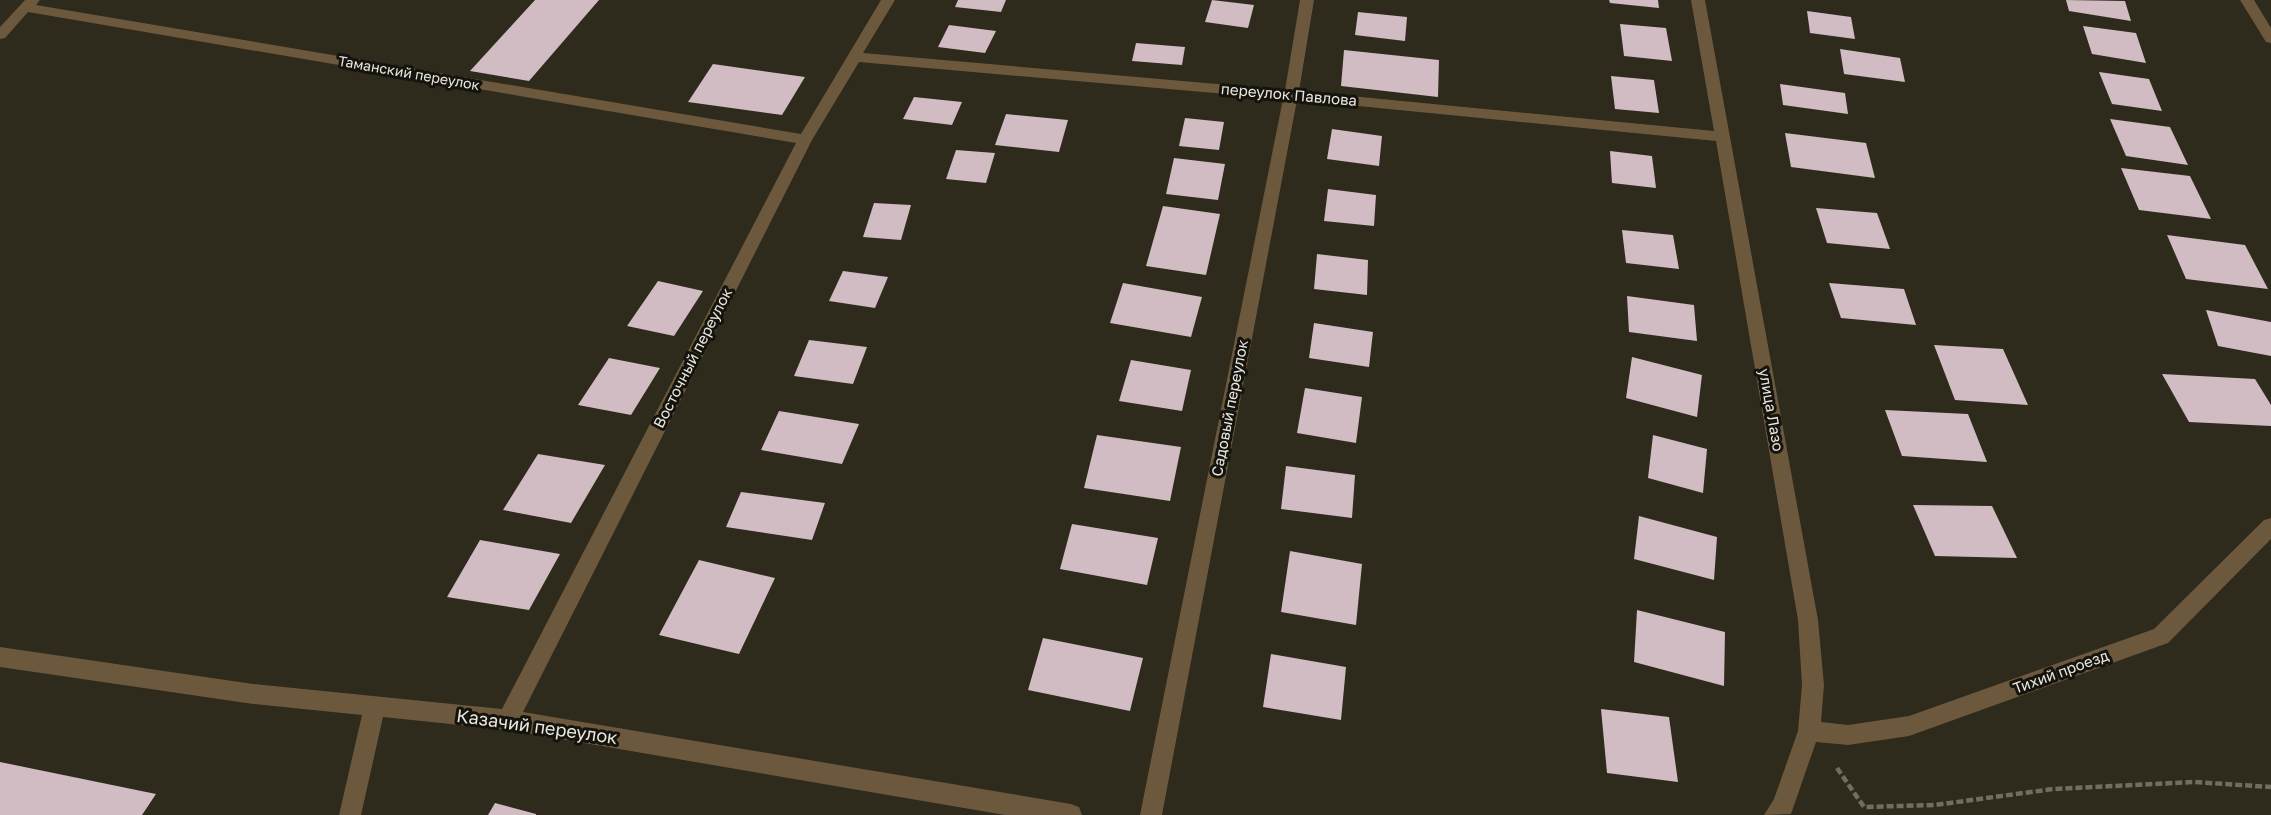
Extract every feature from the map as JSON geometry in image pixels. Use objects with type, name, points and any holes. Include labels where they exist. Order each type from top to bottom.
[{"type":"street","name":"Восточный переулок","points":[[508,720],[805,140],[888,0]]},
{"type":"street","name":"Садовый переулок","points":[[1151,815],[1291,95],[1307,0]]},
{"type":"street","name":"улица Лазо","points":[[1698,0],[1808,620],[1813,685],[1809,731],[1783,806],[1775,815]]},
{"type":"street","points":[[2247,0],[2271,39]]},
{"type":"street","points":[[0,35],[29,4]]},
{"type":"street","name":"Таманский переулок","points":[[29,4],[805,140]]},
{"type":"street","name":"переулок Павлова","points":[[855,57],[1291,95],[1722,137]]},
{"type":"street","name":"Тихий проезд","points":[[1809,731],[1848,735],[1909,726],[2161,636],[2271,526]]},
{"type":"street","name":"Казачий переулок","points":[[0,657],[253,694],[508,720],[1071,815]]},
{"type":"street","points":[[350,815],[374,708]]},
{"type":"path","points":[[1809,731],[1864,807],[1935,805],[2053,789],[2194,782],[2271,787]]},
{"type":"building","points":[[535,0],[599,0],[529,81],[470,71]]},
{"type":"building","points":[[958,0],[1006,0],[1001,12],[955,7]]},
{"type":"building","points":[[1212,0],[1254,5],[1248,28],[1205,22]]},
{"type":"building","points":[[1609,0],[1658,0],[1659,8],[1610,3]]},
{"type":"building","points":[[2066,0],[2125,1],[2131,21],[2069,11]]},
{"type":"building","points":[[1807,11],[1851,17],[1855,39],[1810,33]]},
{"type":"building","points":[[1358,12],[1407,17],[1405,41],[1355,35]]},
{"type":"building","points":[[1620,24],[1666,28],[1672,61],[1624,56]]},
{"type":"building","points":[[949,25],[996,31],[985,53],[938,47]]},
{"type":"building","points":[[2083,26],[2136,33],[2146,63],[2092,54]]},
{"type":"building","points":[[1136,43],[1185,47],[1182,65],[1132,61]]},
{"type":"building","points":[[1840,49],[1900,58],[1905,82],[1844,74]]},
{"type":"building","points":[[1344,50],[1439,60],[1438,97],[1341,86]]},
{"type":"building","points":[[713,64],[805,77],[782,115],[688,102]]},
{"type":"building","points":[[2099,72],[2149,79],[2162,111],[2112,104]]},
{"type":"building","points":[[1611,76],[1654,80],[1659,113],[1615,109]]},
{"type":"building","points":[[1780,84],[1845,93],[1848,114],[1783,105]]},
{"type":"building","points":[[914,97],[962,102],[952,125],[903,119]]},
{"type":"building","points":[[1006,114],[1068,120],[1059,152],[995,145]]},
{"type":"building","points":[[1185,118],[1224,122],[1219,150],[1179,146]]},
{"type":"building","points":[[2110,119],[2170,127],[2188,165],[2126,156]]},
{"type":"building","points":[[1332,129],[1382,136],[1379,166],[1327,159]]},
{"type":"building","points":[[1785,133],[1866,143],[1875,178],[1791,167]]},
{"type":"building","points":[[956,150],[995,153],[986,183],[946,179]]},
{"type":"building","points":[[1610,151],[1652,156],[1656,188],[1612,183]]},
{"type":"building","points":[[1174,158],[1225,164],[1218,200],[1166,194]]},
{"type":"building","points":[[2121,168],[2190,176],[2211,219],[2139,210]]},
{"type":"building","points":[[1328,189],[1376,195],[1374,226],[1324,221]]},
{"type":"building","points":[[874,203],[911,205],[901,240],[863,237]]},
{"type":"building","points":[[1163,206],[1220,214],[1206,275],[1146,266]]},
{"type":"building","points":[[1816,208],[1877,213],[1890,249],[1827,243]]},
{"type":"building","points":[[1622,230],[1673,235],[1679,269],[1626,263]]},
{"type":"building","points":[[2167,235],[2245,245],[2268,289],[2186,279]]},
{"type":"building","points":[[1317,254],[1368,260],[1367,295],[1314,289]]},
{"type":"building","points":[[843,271],[888,277],[875,308],[829,301]]},
{"type":"building","points":[[658,281],[703,291],[674,336],[627,326]]},
{"type":"building","points":[[1123,283],[1202,297],[1191,337],[1110,323]]},
{"type":"building","points":[[1829,283],[1904,289],[1916,325],[1841,318]]},
{"type":"building","points":[[1627,296],[1694,305],[1697,341],[1629,332]]},
{"type":"building","points":[[2206,310],[2271,322],[2271,356],[2218,346]]},
{"type":"building","points":[[1314,323],[1373,332],[1369,367],[1309,358]]},
{"type":"building","points":[[809,340],[867,347],[853,384],[794,376]]},
{"type":"building","points":[[1934,345],[2003,349],[2028,405],[1955,400]]},
{"type":"building","points":[[1632,357],[1702,375],[1697,417],[1626,398]]},
{"type":"building","points":[[609,358],[660,368],[631,415],[578,405]]},
{"type":"building","points":[[1131,360],[1191,370],[1182,411],[1119,401]]},
{"type":"building","points":[[2162,374],[2255,379],[2271,405],[2271,426],[2189,422]]},
{"type":"building","points":[[1305,388],[1362,397],[1356,443],[1297,433]]},
{"type":"building","points":[[1885,410],[1968,414],[1987,462],[1902,456]]},
{"type":"building","points":[[779,411],[859,424],[842,464],[761,450]]},
{"type":"building","points":[[1097,435],[1181,447],[1170,501],[1084,488]]},
{"type":"building","points":[[1653,435],[1707,449],[1703,493],[1648,478]]},
{"type":"building","points":[[538,454],[605,465],[571,523],[503,510]]},
{"type":"building","points":[[1286,466],[1355,475],[1352,518],[1281,509]]},
{"type":"building","points":[[741,492],[825,503],[812,540],[726,527]]},
{"type":"building","points":[[1913,505],[1992,506],[2017,558],[1935,556]]},
{"type":"building","points":[[1639,516],[1717,537],[1714,580],[1634,559]]},
{"type":"building","points":[[1072,524],[1158,538],[1147,585],[1060,569]]},
{"type":"building","points":[[480,540],[560,554],[529,610],[447,597]]},
{"type":"building","points":[[1290,551],[1362,564],[1356,625],[1281,612]]},
{"type":"building","points":[[699,560],[775,578],[739,654],[659,635]]},
{"type":"building","points":[[1637,610],[1725,632],[1724,686],[1634,662]]},
{"type":"building","points":[[1043,638],[1143,658],[1130,711],[1028,690]]},
{"type":"building","points":[[1271,654],[1346,667],[1341,720],[1263,707]]},
{"type":"building","points":[[1601,709],[1669,717],[1678,782],[1607,773]]},
{"type":"building","points":[[0,762],[156,794],[142,815],[0,815]]},
{"type":"building","points":[[495,803],[536,814],[536,815],[488,815]]}]
